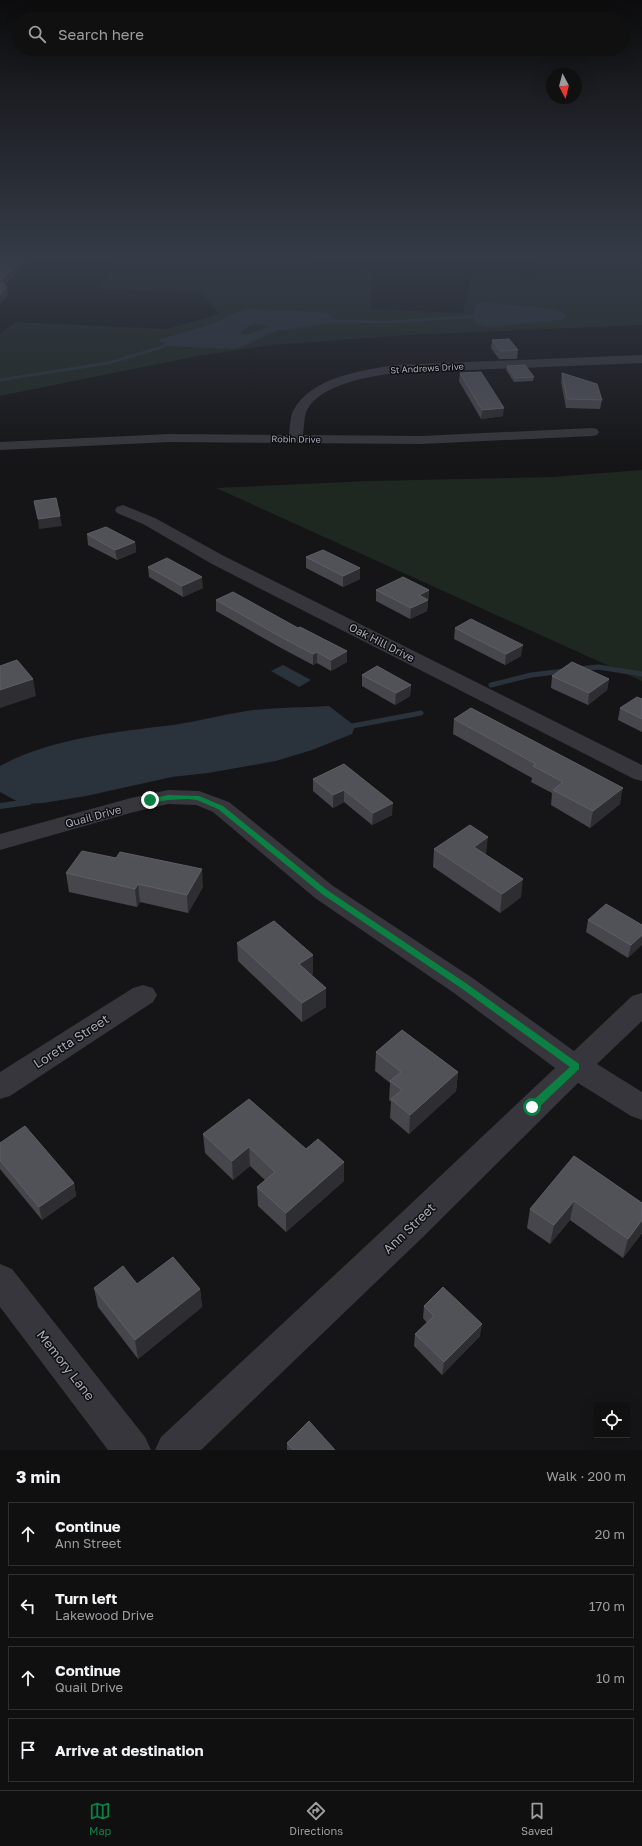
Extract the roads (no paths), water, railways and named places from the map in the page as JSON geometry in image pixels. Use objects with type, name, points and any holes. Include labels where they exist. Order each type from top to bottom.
[{"type":"street","name":"St Andrews Drive","points":[[295,439],[300,411],[312,396],[332,385],[359,376],[394,369],[642,359]]},
{"type":"street","name":"Robin Drive","points":[[0,446],[170,438],[421,440],[592,432]]},
{"type":"street","name":"Oak Hill Drive","points":[[122,510],[150,521],[218,560],[642,774]]},
{"type":"street","name":"Quail Drive","points":[[0,842],[144,802],[168,797],[199,798],[221,807],[324,892],[464,986],[576,1067],[642,1107]]},
{"type":"street","name":"Loretta Street","points":[[0,1087],[142,995]]},
{"type":"street","name":"Ann Street","points":[[174,1450],[412,1225],[642,1004]]},
{"type":"street","name":"Memory Lane","points":[[0,1280],[132,1450]]},
{"type":"waterway","points":[[0,380],[108,363],[159,348],[174,341]]},
{"type":"waterway","points":[[579,669],[598,667],[642,674]]},
{"type":"waterway","points":[[491,685],[531,675],[564,671]]},
{"type":"waterway","points":[[347,727],[421,713]]},
{"type":"waterway","points":[[0,806],[29,802]]}]
